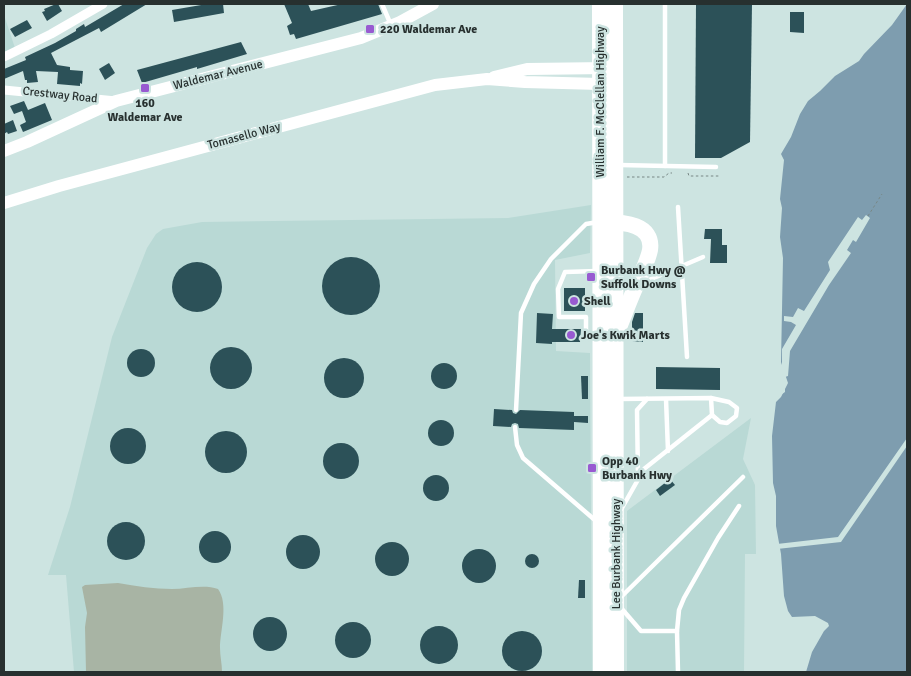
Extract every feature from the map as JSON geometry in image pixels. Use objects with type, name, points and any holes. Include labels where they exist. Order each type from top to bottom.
[{"type":"highway","name":"William F. McClellan Highway","points":[[600,4],[620,171],[608,199]]},
{"type":"highway","name":"William F. McClellan Highway","points":[[608,199],[600,84],[608,68],[616,4]]},
{"type":"highway","name":"Lee Burbank Highway","points":[[602,672],[601,526],[608,335],[608,199]]},
{"type":"highway","name":"Lee Burbank Highway","points":[[608,222],[601,271],[616,399],[616,672]]},
{"type":"highway","points":[[608,222],[637,226],[645,232],[650,240],[649,254],[636,286],[608,335]]},
{"type":"street","points":[[4,57],[44,38],[103,4]]},
{"type":"street","name":"Waldemar Avenue","points":[[4,151],[116,101],[346,42],[392,26],[433,4]]},
{"type":"street","name":"Tomasello Way","points":[[4,203],[59,186],[410,91],[456,82],[487,79],[527,69],[608,68]]},
{"type":"street","name":"Tomasello Way","points":[[487,79],[600,84]]},
{"type":"street","name":"Crestway Road","points":[[4,90],[116,101]]},
{"type":"lane","points":[[382,4],[392,26]]},
{"type":"lane","points":[[665,4],[665,166]]},
{"type":"lane","points":[[620,171],[665,166],[716,167]]},
{"type":"lane","points":[[678,207],[687,357]]},
{"type":"lane","points":[[516,410],[521,313],[538,278],[551,260],[586,224],[608,222]]},
{"type":"lane","points":[[636,286],[703,258]]},
{"type":"lane","points":[[601,271],[565,272],[558,289],[559,317],[586,317],[586,335],[608,335]]},
{"type":"lane","points":[[616,399],[711,398],[729,402],[737,408],[736,416],[727,423],[720,422],[712,415],[711,398]]},
{"type":"lane","points":[[638,480],[637,410],[647,399]]},
{"type":"lane","points":[[666,399],[668,451]]},
{"type":"lane","points":[[616,518],[644,470],[712,415]]},
{"type":"lane","points":[[515,427],[517,445],[523,458],[601,526]]},
{"type":"lane","points":[[677,631],[641,631],[616,602],[743,478]]},
{"type":"lane","points":[[678,672],[677,631],[679,610],[718,538],[739,506]]},
{"type":"path","points":[[620,171],[664,177],[669,173],[678,173]]},
{"type":"path","points":[[688,172],[689,176],[718,176]]},
{"type":"path","points":[[868,216],[882,194]]},
{"type":"shaded area","points":[[907,4],[907,672],[806,672],[812,652],[829,626],[828,623],[815,616],[792,617],[788,611],[784,596],[781,554],[776,526],[772,436],[776,402],[781,397],[788,383],[781,362],[783,258],[780,237],[782,208],[780,199],[784,160],[781,154],[808,101],[835,76],[859,61],[892,25]]},
{"type":"shaded area","points":[[4,15],[15,48],[4,52]]},
{"type":"shaded area","points":[[591,205],[590,253],[555,260],[556,351],[590,353],[592,672],[74,672],[66,575],[48,575],[70,507],[112,337],[147,248],[156,234],[163,229],[202,222],[508,218]]},
{"type":"shaded area","points":[[751,418],[743,459],[755,485],[756,554],[745,554],[744,672],[627,672],[627,511]]},
{"type":"green space","points":[[118,583],[158,588],[201,587],[218,589],[223,602],[220,648],[222,672],[86,672],[85,627],[87,613],[82,587],[85,585]]},
{"type":"pier","points":[[866,215],[870,218],[856,242],[853,240],[847,250],[851,253],[829,285],[790,351],[788,376],[785,377],[785,383],[782,373],[782,349],[796,325],[784,321],[784,316],[793,317],[798,308],[804,311],[830,270],[828,262],[858,217],[862,220]]},
{"type":"pier","points":[[785,383],[785,392],[774,400],[779,395]]},
{"type":"pier","points":[[907,438],[907,446],[841,542],[777,549],[777,544],[838,537]]},
{"type":"building","points":[[58,4],[62,11],[47,21],[42,12],[45,11],[44,9]]},
{"type":"building","points":[[124,4],[147,4],[101,32],[99,28],[51,53],[57,65],[70,67],[70,70],[83,71],[82,84],[80,83],[80,86],[57,84],[58,72],[36,71],[38,82],[27,83],[23,71],[4,79],[4,69],[26,60],[25,57],[55,43],[84,24],[85,27]]},
{"type":"building","points":[[207,4],[223,4],[224,13],[174,22],[172,10]]},
{"type":"building","points":[[284,4],[308,4],[311,11],[342,4],[378,4],[382,14],[296,39],[294,34],[290,35],[287,26],[292,23]]},
{"type":"building","points":[[696,4],[752,4],[750,142],[721,158],[695,158]]},
{"type":"building","points":[[790,12],[804,12],[804,33],[790,32]]},
{"type":"building","points":[[27,20],[32,28],[15,37],[10,29]]},
{"type":"building","points":[[241,42],[247,54],[197,69],[197,67],[142,83],[137,70]]},
{"type":"building","points":[[109,63],[115,73],[105,80],[99,69]]},
{"type":"building","points":[[24,101],[28,110],[45,103],[52,120],[23,132],[20,125],[26,122],[22,111],[14,114],[10,106]]},
{"type":"building","points":[[13,120],[17,131],[4,134],[4,124]]},
{"type":"building","points":[[705,229],[722,229],[722,245],[727,245],[727,263],[710,263],[711,239],[704,239]]},
{"type":"building","points":[[345,257],[357,257],[372,265],[380,280],[380,292],[372,307],[357,315],[345,315],[330,307],[322,292],[322,280],[330,265]]},
{"type":"building","points":[[197,262],[215,269],[222,287],[215,305],[197,312],[179,305],[172,287],[179,269]]},
{"type":"building","points":[[564,288],[585,288],[585,311],[564,311]]},
{"type":"building","points":[[537,313],[553,314],[552,329],[581,329],[580,342],[536,343]]},
{"type":"building","points":[[635,313],[643,313],[643,342],[632,341],[632,322]]},
{"type":"building","points":[[231,347],[246,353],[252,368],[246,383],[231,389],[216,383],[210,368],[216,353]]},
{"type":"building","points":[[141,349],[151,353],[155,363],[151,373],[141,377],[131,373],[127,363],[131,353]]},
{"type":"building","points":[[340,358],[348,358],[355,361],[361,367],[364,378],[361,389],[355,395],[348,398],[340,398],[333,395],[327,389],[324,382],[324,374],[327,367],[333,361]]},
{"type":"building","points":[[444,363],[453,367],[457,376],[453,385],[444,389],[435,385],[431,376],[435,367]]},
{"type":"building","points":[[656,367],[720,368],[720,390],[656,389]]},
{"type":"building","points":[[581,376],[588,376],[588,399],[582,399]]},
{"type":"building","points":[[494,409],[512,410],[516,414],[520,410],[574,412],[574,416],[588,416],[588,423],[574,422],[574,430],[519,428],[518,424],[515,423],[511,427],[493,426]]},
{"type":"building","points":[[441,420],[450,424],[454,433],[450,442],[441,446],[432,442],[428,433],[432,424]]},
{"type":"building","points":[[128,428],[135,429],[141,433],[145,439],[145,453],[141,459],[135,463],[128,464],[121,463],[115,459],[111,453],[110,446],[111,439],[115,433],[121,429]]},
{"type":"building","points":[[226,431],[241,437],[247,452],[241,467],[226,473],[211,467],[205,452],[211,437]]},
{"type":"building","points":[[341,443],[348,444],[354,448],[358,454],[358,468],[354,474],[348,478],[341,479],[334,478],[328,474],[324,468],[323,461],[324,454],[328,448],[334,444]]},
{"type":"building","points":[[436,475],[445,479],[449,488],[445,497],[436,501],[427,497],[423,488],[427,479]]},
{"type":"building","points":[[670,479],[675,485],[660,496],[656,490]]},
{"type":"building","points":[[126,522],[140,527],[145,541],[140,555],[126,560],[112,555],[107,541],[112,527]]},
{"type":"building","points":[[215,531],[226,536],[231,547],[226,558],[215,563],[204,558],[199,547],[204,536]]},
{"type":"building","points":[[303,535],[310,536],[315,540],[319,545],[319,559],[315,564],[310,568],[303,569],[296,568],[291,564],[287,559],[286,552],[287,545],[291,540],[296,536]]},
{"type":"building","points":[[392,542],[404,547],[409,559],[404,571],[392,576],[380,571],[375,559],[380,547]]},
{"type":"building","points":[[479,549],[491,554],[496,566],[491,578],[479,583],[467,578],[462,566],[467,554]]},
{"type":"building","points":[[529,554],[535,554],[539,561],[535,568],[529,568],[525,564],[525,558]]},
{"type":"building","points":[[579,580],[585,580],[585,598],[578,598]]},
{"type":"building","points":[[270,617],[277,618],[282,622],[286,627],[286,641],[282,646],[277,650],[270,651],[263,650],[258,646],[254,641],[253,634],[254,627],[258,622],[263,618]]},
{"type":"building","points":[[353,622],[360,623],[366,627],[370,633],[370,647],[366,653],[360,657],[353,658],[346,657],[340,653],[336,647],[335,640],[336,633],[340,627],[346,623]]},
{"type":"building","points":[[439,626],[453,631],[458,645],[453,659],[439,664],[425,659],[420,645],[425,631]]},
{"type":"building","points":[[522,631],[536,637],[542,651],[536,665],[522,671],[508,665],[502,651],[508,637]]},
{"type":"place","name":"220 Waldemar Ave","points":[[370,29]]},
{"type":"place","name":"160 Waldemar Ave","points":[[145,88]]},
{"type":"place","name":"Burbank Hwy @ Suffolk Downs","points":[[591,277]]},
{"type":"place","name":"Shell","points":[[574,301]]},
{"type":"place","name":"Joe's Kwik Marts","points":[[571,335]]},
{"type":"place","name":"Opp 40 Burbank Hwy","points":[[592,468]]}]
